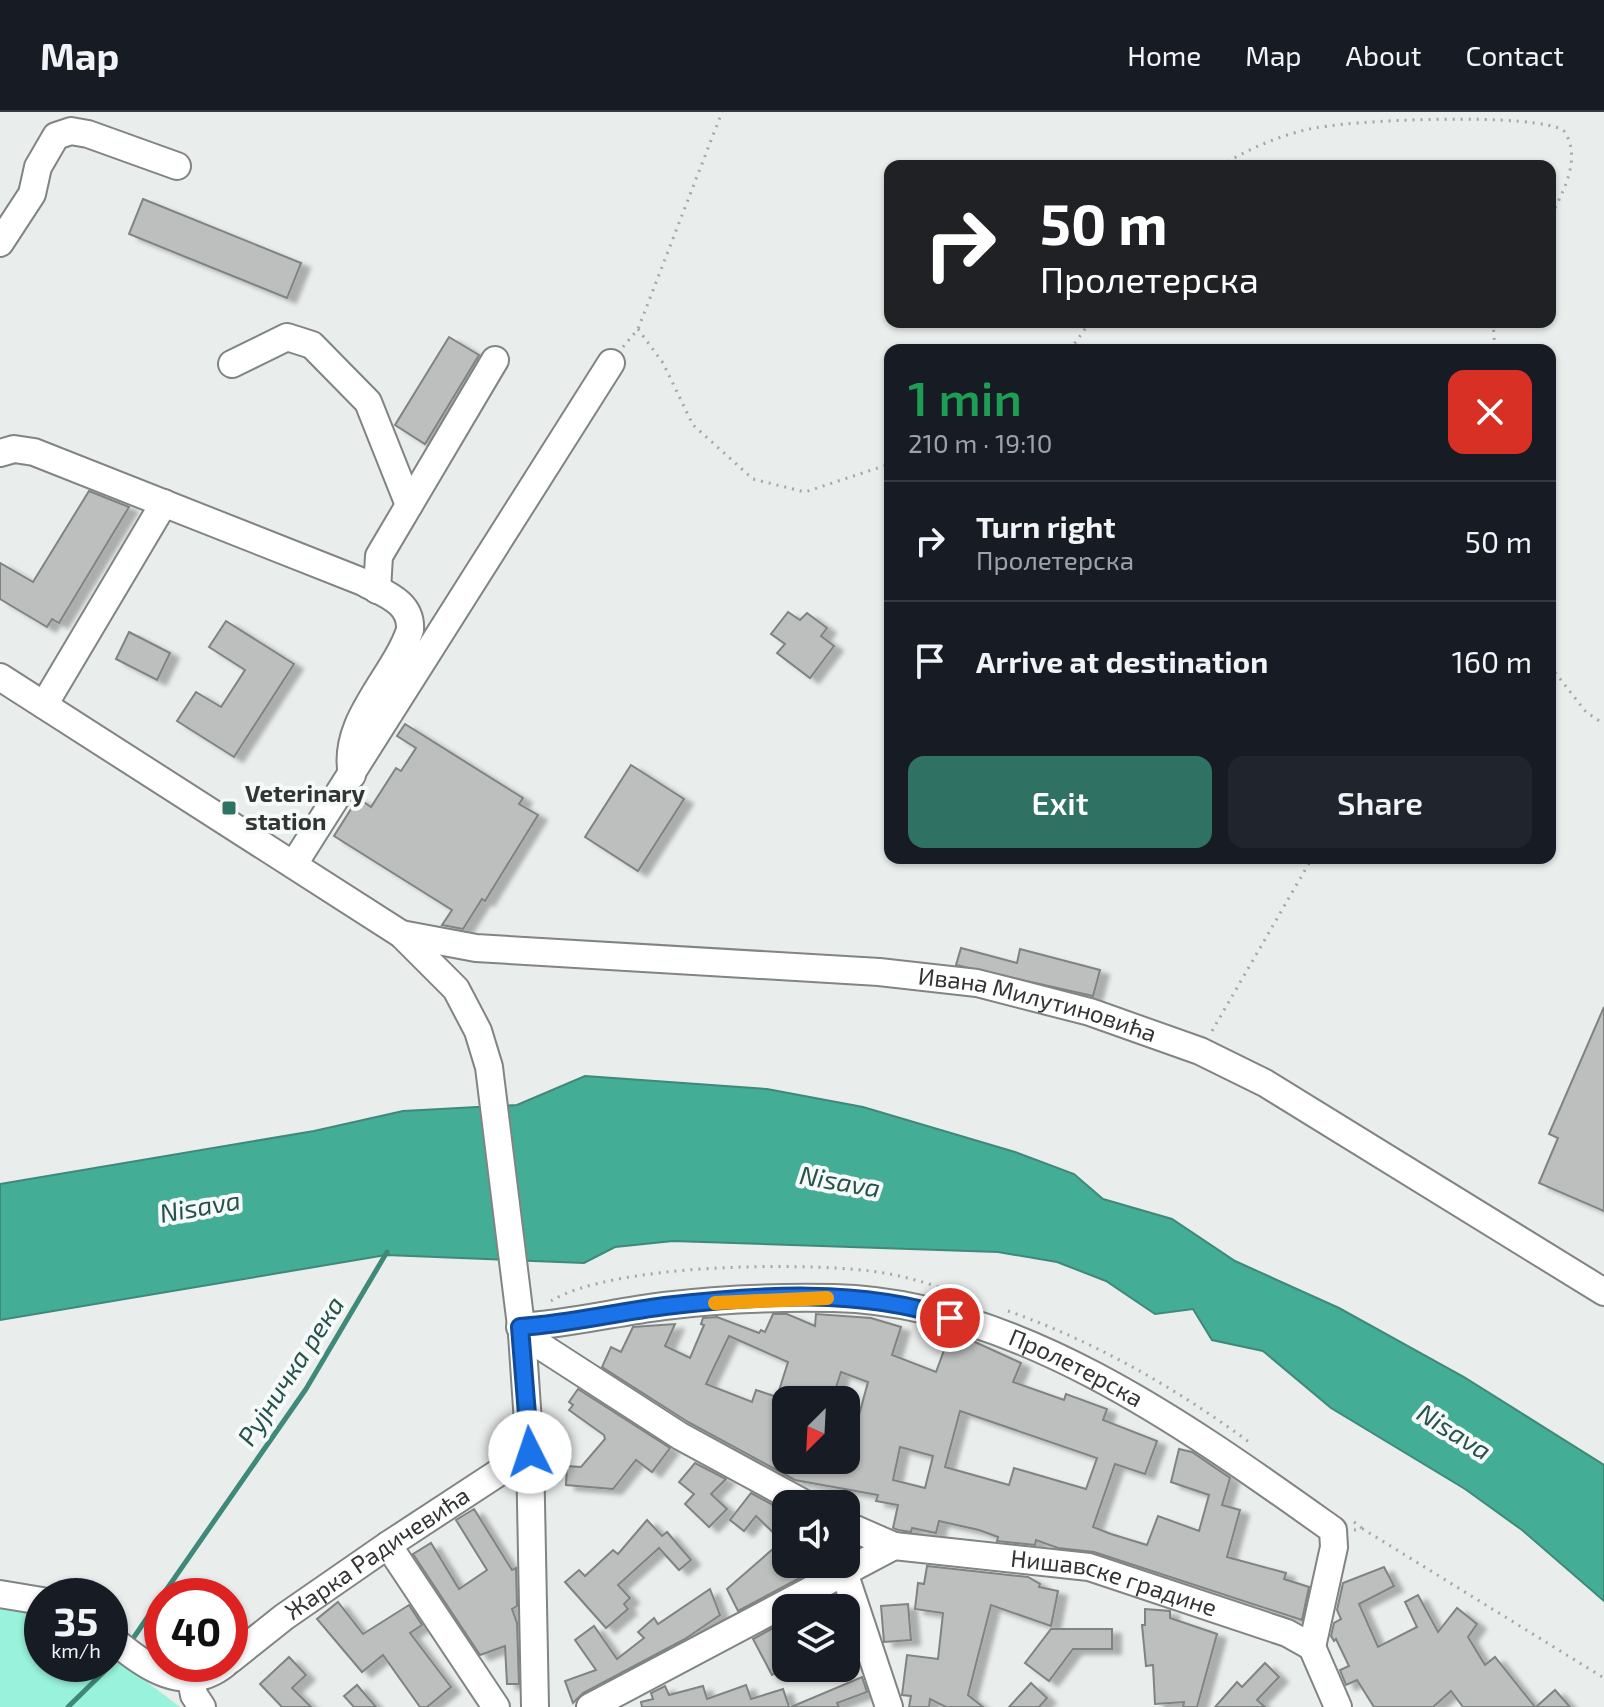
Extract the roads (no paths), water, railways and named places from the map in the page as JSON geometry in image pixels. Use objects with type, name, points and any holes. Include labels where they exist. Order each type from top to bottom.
[{"type":"street","points":[[0,243],[32,194],[38,167],[56,136],[71,131],[88,134],[177,166]]},
{"type":"street","points":[[232,364],[287,337],[312,345],[368,402],[409,505]]},
{"type":"street","points":[[377,590],[379,556],[495,360]]},
{"type":"street","points":[[294,864],[611,363]]},
{"type":"street","points":[[0,453],[14,449],[34,452],[377,590],[404,605],[411,617],[410,630],[351,738],[349,759],[352,775]]},
{"type":"street","points":[[44,705],[164,503]]},
{"type":"street","name":"Ивана Милутиновића","points":[[0,677],[401,934],[456,989],[478,1031],[489,1067],[521,1330],[530,1452],[535,1707]]},
{"type":"street","name":"Ивана Милутиновића","points":[[401,934],[476,948],[879,972],[977,983],[1090,1012],[1200,1051],[1265,1083],[1604,1292]]},
{"type":"street","points":[[456,989],[460,972],[476,948]]},
{"type":"street","name":"Пролетерска","points":[[521,1330],[665,1306],[748,1300],[877,1300],[928,1310],[995,1332],[1119,1390],[1202,1440],[1333,1530],[1334,1547],[1312,1647]]},
{"type":"street","points":[[521,1330],[680,1436],[779,1490]]},
{"type":"street","name":"Жарка Радичевића","points":[[248,1646],[388,1545],[530,1452]]},
{"type":"street","name":"Нишавске градине","points":[[860,1531],[894,1546],[1089,1567],[1287,1633],[1312,1647]]},
{"type":"street","points":[[388,1545],[496,1707]]},
{"type":"street","points":[[860,1564],[894,1546]]},
{"type":"street","points":[[590,1707],[833,1578]]},
{"type":"street","points":[[846,1578],[889,1707]]},
{"type":"street","points":[[0,1594],[24,1598]]},
{"type":"street","points":[[1312,1647],[1338,1707]]},
{"type":"street","points":[[192,1682],[194,1695],[202,1707]]},
{"type":"water","name":"Nisava","points":[[585,1076],[767,1089],[863,1107],[1015,1152],[1074,1174],[1103,1199],[1172,1219],[1235,1261],[1339,1308],[1464,1377],[1604,1465],[1604,1601],[1522,1530],[1465,1489],[1331,1408],[1263,1351],[1212,1340],[1193,1309],[1155,1314],[1106,1281],[1057,1262],[998,1252],[673,1241],[615,1247],[584,1263],[386,1255],[0,1320],[0,1184],[314,1131],[403,1111],[517,1105]]},
{"type":"waterway","name":"Рујничка река","points":[[175,1578],[306,1389],[387,1252]]},
{"type":"waterway","name":"Рујничка река","points":[[130,1643],[144,1622]]},
{"type":"waterway","name":"Рујничка река","points":[[68,1707],[93,1682]]},
{"type":"place","name":"Veterinary station","points":[[229,808]]}]
